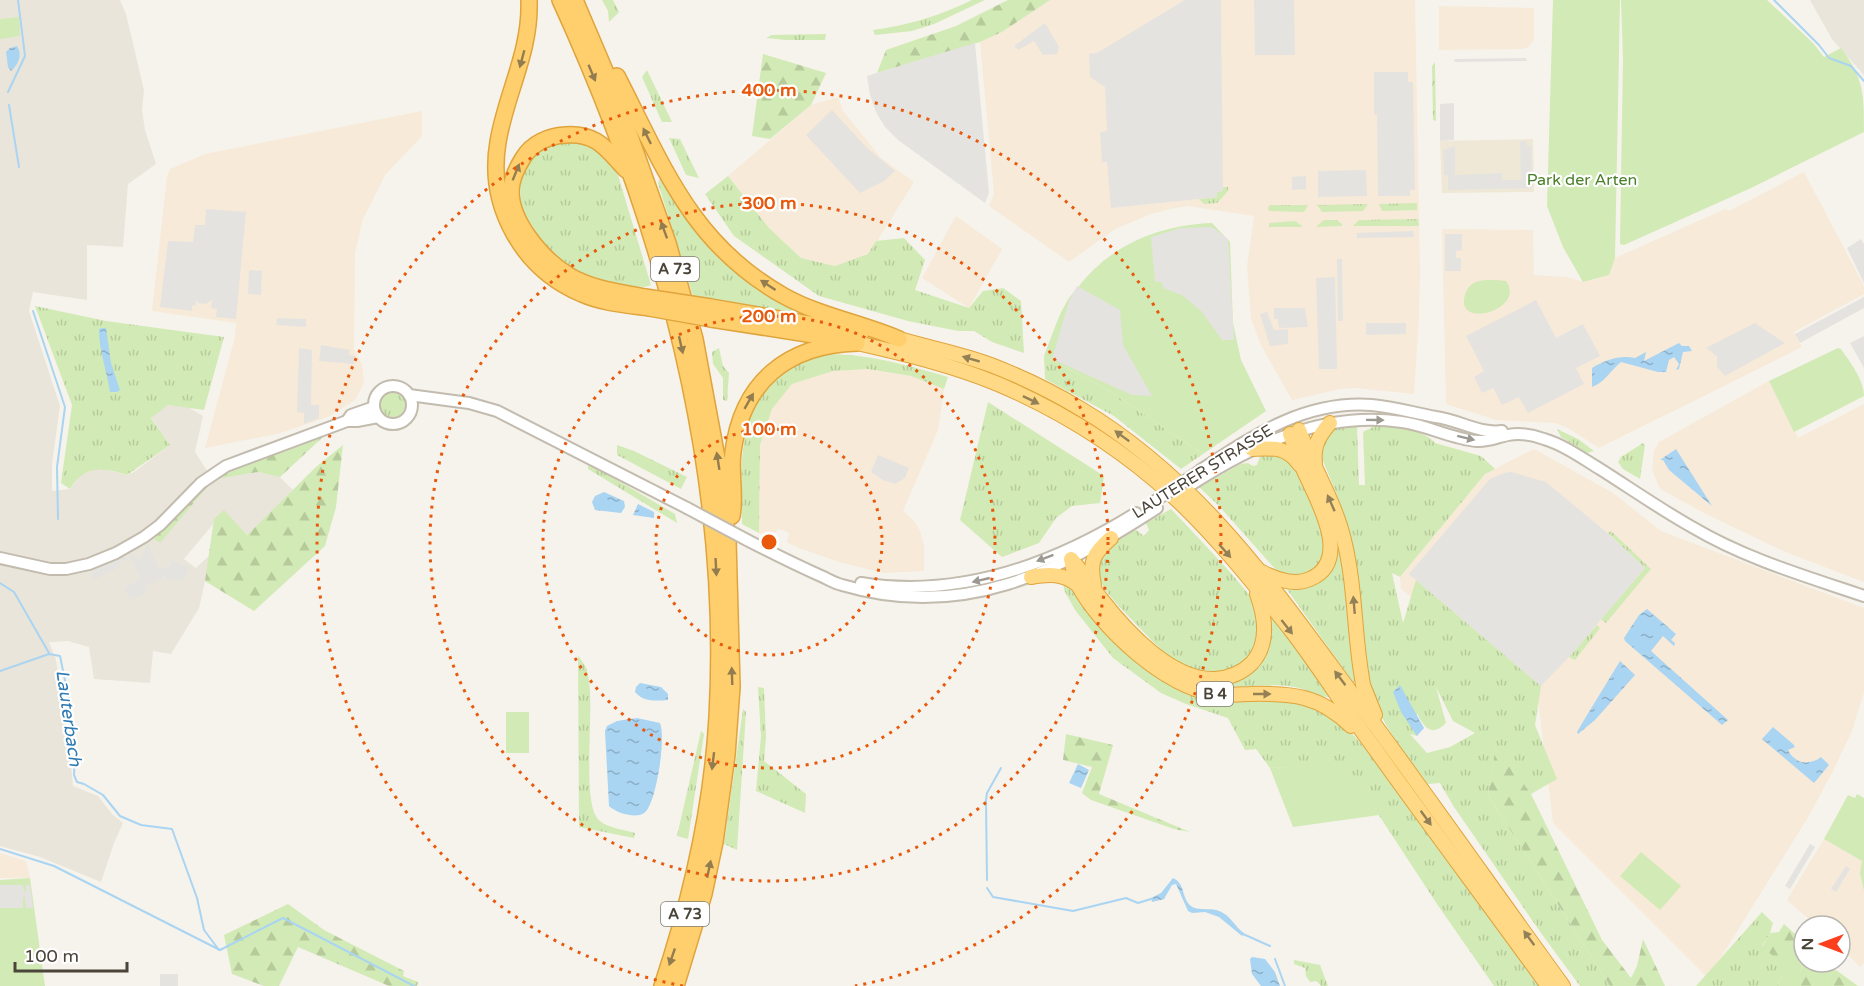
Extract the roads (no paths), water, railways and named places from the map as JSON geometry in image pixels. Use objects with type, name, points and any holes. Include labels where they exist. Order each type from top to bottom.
[{"type":"highway","points":[[529,0],[529,25],[525,50],[503,121],[495,165],[497,186],[508,225],[535,263],[563,284],[583,295],[899,339]]},
{"type":"highway","name":"A 73","points":[[560,0],[603,99],[632,178],[678,330],[693,394],[714,542],[719,648],[708,841],[698,914],[676,986]]},
{"type":"highway","points":[[577,5],[597,37],[677,192],[691,214],[736,263],[785,296],[816,310],[899,339],[990,365],[1036,384],[1082,409],[1120,435],[1185,488],[1222,525],[1261,571],[1387,741],[1563,986]]},
{"type":"highway","name":"A 73","points":[[577,5],[615,94],[671,254],[697,350],[718,462],[728,540],[732,687],[727,755],[708,841],[662,986]]},
{"type":"highway","points":[[632,178],[606,148],[595,140],[572,135],[555,136],[538,143],[526,153],[516,169],[511,185],[513,204],[519,221],[531,240],[545,256],[564,271],[586,283],[647,303]]},
{"type":"highway","points":[[711,313],[857,343]]},
{"type":"highway","points":[[728,540],[734,509],[733,454],[745,406],[758,386],[789,358],[825,346],[857,343]]},
{"type":"highway","name":"B 4","points":[[857,343],[937,363],[977,376],[1026,398],[1077,425],[1115,450],[1174,497],[1225,551],[1291,630],[1548,986]]},
{"type":"highway","points":[[1309,469],[1317,438],[1330,423]]},
{"type":"highway","points":[[1261,571],[1275,579],[1292,583],[1303,582],[1314,578],[1328,562],[1331,549],[1329,530],[1294,432]]},
{"type":"highway","points":[[1252,449],[1274,448],[1293,455],[1309,469],[1338,518],[1353,586],[1363,685],[1387,741]]},
{"type":"highway","points":[[1100,598],[1094,585],[1091,565],[1098,550],[1111,538]]},
{"type":"highway","points":[[1069,555],[1116,617],[1152,652],[1173,667],[1191,676],[1207,680],[1222,679],[1244,671],[1260,651],[1265,629],[1263,612],[1251,581]]},
{"type":"highway","points":[[1069,555],[1078,585]]},
{"type":"highway","points":[[1031,577],[1049,574],[1060,576],[1078,585]]},
{"type":"highway","name":"B 4","points":[[1078,585],[1113,630],[1167,676],[1213,694],[1281,694],[1312,699],[1325,704],[1341,716],[1376,750]]},
{"type":"street","points":[[387,387],[398,387],[410,401],[406,418],[398,423],[386,423],[376,412],[375,398],[387,387]]},
{"type":"street","points":[[410,401],[426,396],[433,400],[470,404],[514,418],[747,540],[839,585],[875,593],[936,592]]},
{"type":"street","name":"LAUTERER STRASSE","points":[[936,592],[1069,555],[1111,538],[1154,505],[1260,432],[1284,420],[1336,406],[1371,405],[1444,418],[1486,432],[1503,431],[1511,435]]},
{"type":"street","points":[[0,558],[50,569],[66,569],[88,564],[116,553],[144,537],[160,525],[201,483],[226,466],[342,422],[351,415],[376,412]]},
{"type":"street","name":"LAUTERER STRASSE","points":[[1200,475],[1252,449],[1294,432],[1330,423],[1363,420],[1402,422],[1476,441],[1511,435],[1536,437],[1559,445],[1690,526],[1750,556],[1864,596]]},
{"type":"street","name":"LAUTERER STRASSE","points":[[936,592],[988,591],[1031,577],[1105,531],[1154,505]]},
{"type":"water","points":[[17,46],[20,53],[19,60],[11,71],[8,67],[6,52]]},
{"type":"water","points":[[106,328],[111,363],[120,390],[117,392],[110,392],[100,345],[99,329]]},
{"type":"water","points":[[1679,343],[1682,346],[1689,346],[1692,351],[1683,352],[1679,369],[1676,370],[1679,364],[1674,357],[1669,360],[1666,372],[1621,362],[1592,387],[1592,368],[1597,365],[1618,358],[1635,358],[1646,352],[1644,361]]},
{"type":"water","points":[[1676,449],[1712,506],[1669,470],[1663,460],[1660,460]]},
{"type":"water","points":[[604,492],[624,501],[625,507],[621,513],[595,510],[592,502],[595,496]]},
{"type":"water","points":[[638,504],[654,512],[654,518],[633,515]]},
{"type":"water","points":[[1647,609],[1676,634],[1671,640],[1675,643],[1674,646],[1663,636],[1651,651],[1728,720],[1722,725],[1625,641],[1624,638],[1639,615]]},
{"type":"water","points":[[1620,661],[1635,675],[1595,720],[1578,734],[1581,725]]},
{"type":"water","points":[[640,683],[661,687],[668,694],[668,700],[654,701],[642,698],[635,692]]},
{"type":"water","points":[[1400,685],[1424,728],[1417,736],[1401,712],[1393,692]]},
{"type":"water","points":[[637,718],[660,723],[662,741],[657,780],[651,803],[644,813],[634,815],[622,813],[609,806],[605,731],[607,726],[617,721]]},
{"type":"water","points":[[1773,727],[1793,744],[1795,747],[1788,750],[1798,761],[1812,762],[1821,757],[1829,765],[1814,783],[1762,739]]},
{"type":"water","points":[[1078,764],[1089,770],[1081,788],[1069,783]]},
{"type":"water","points":[[1173,878],[1182,887],[1191,906],[1223,913],[1244,933],[1242,936],[1219,917],[1205,912],[1188,911],[1176,884],[1172,885],[1164,899],[1152,902],[1151,898],[1161,893]]},
{"type":"water","points":[[1252,957],[1265,959],[1275,972],[1280,986],[1261,986],[1252,974],[1250,959]]},
{"type":"waterway","points":[[8,92],[25,56],[18,0]]},
{"type":"waterway","points":[[1774,0],[1829,58],[1851,66],[1864,81]]},
{"type":"waterway","points":[[9,105],[19,167]]},
{"type":"waterway","points":[[33,311],[65,407],[57,467],[58,519]]},
{"type":"waterway","points":[[0,583],[14,592],[49,653]]},
{"type":"waterway","name":"Lauterbach","points":[[0,671],[49,654],[60,656],[69,700],[70,729],[75,754],[74,775],[77,782],[103,795],[120,816],[141,825],[172,829],[197,898],[204,930],[219,950]]},
{"type":"waterway","points":[[987,880],[986,800],[987,793],[1001,768]]},
{"type":"waterway","name":"Lauterbach","points":[[0,849],[54,866],[220,950],[283,918],[414,986]]},
{"type":"waterway","points":[[987,888],[993,897],[1073,911],[1126,898],[1138,903],[1151,899]]},
{"type":"waterway","points":[[1243,934],[1270,946]]},
{"type":"waterway","points":[[1275,959],[1285,986]]},
{"type":"park label","name":"Park der Arten","points":[[1582,179]]}]
